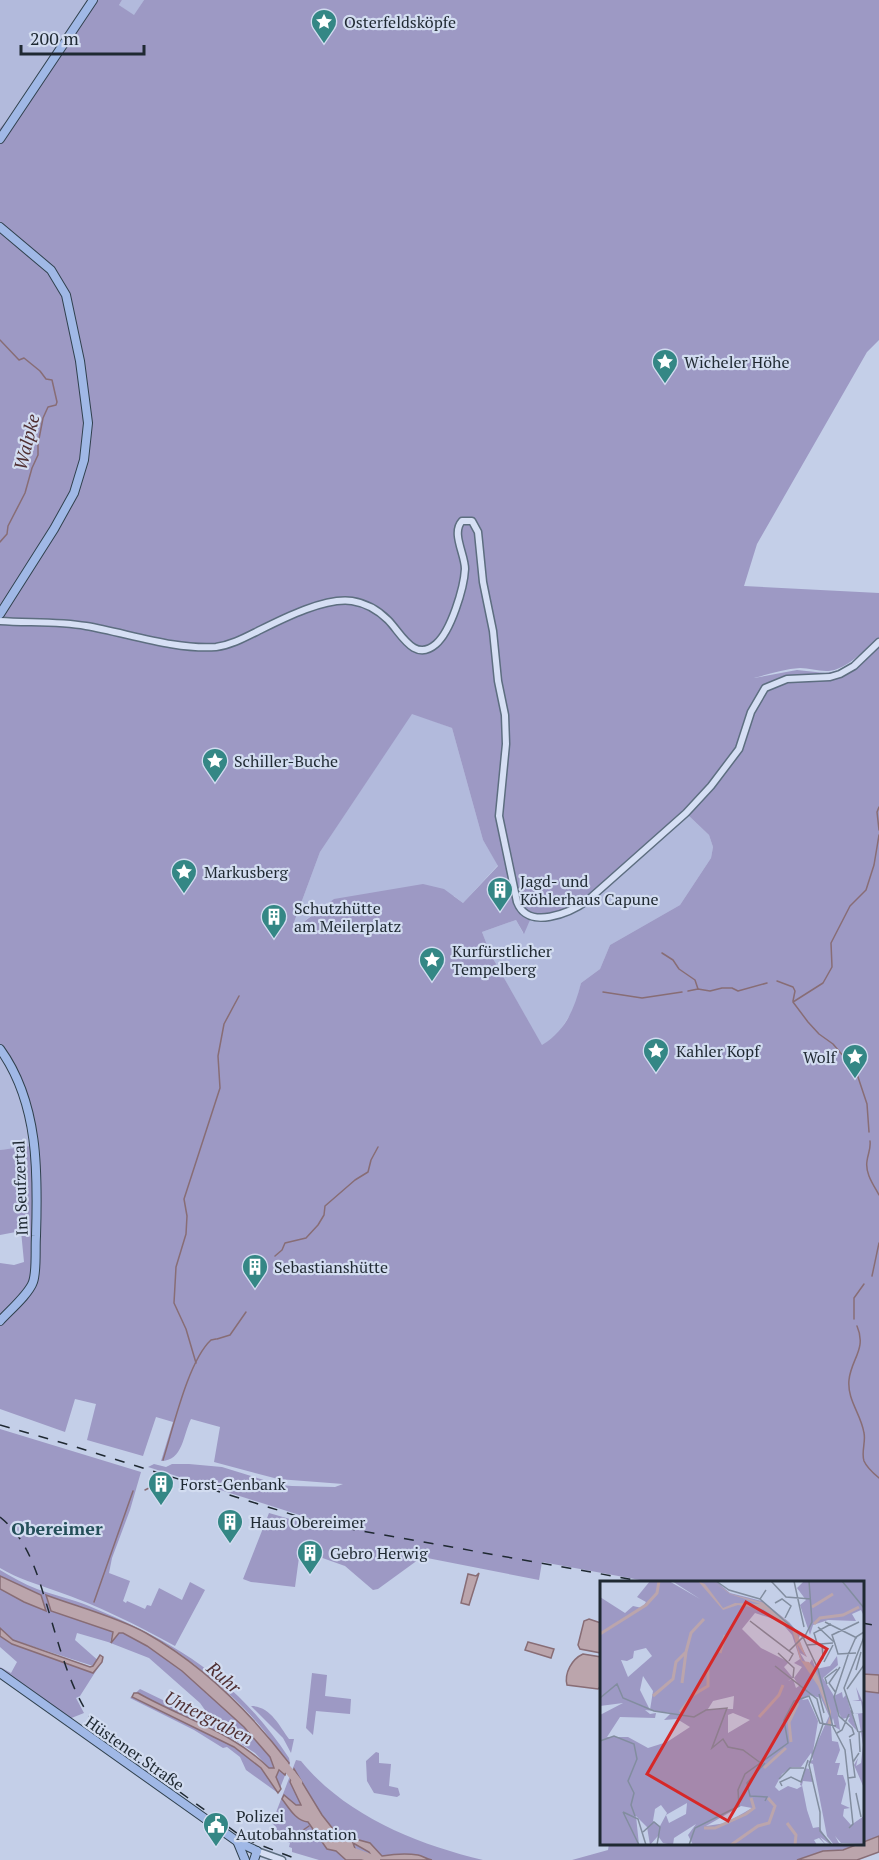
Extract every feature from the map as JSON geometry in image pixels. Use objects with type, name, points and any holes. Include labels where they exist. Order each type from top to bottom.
[{"type":"main road","points":[[0,140],[93,0]]},
{"type":"main road","points":[[0,227],[51,270],[66,295],[80,361],[88,423],[84,460],[74,493],[0,614]]},
{"type":"main road","name":"Im Seufzertal","points":[[0,1049],[13,1071],[27,1107],[36,1155],[37,1195],[33,1283],[0,1321]]},
{"type":"main road","name":"Hüstener Straße","points":[[0,1673],[238,1842],[257,1851]]},
{"type":"main road","points":[[238,1842],[246,1860],[257,1851]]},
{"type":"main road","points":[[254,1860],[257,1851]]},
{"type":"street","points":[[0,621],[83,625],[180,645],[214,647],[236,642],[306,610],[346,601],[359,603],[377,611],[391,623],[410,647],[425,650],[440,640],[449,623],[465,570],[458,526],[462,521],[472,521],[478,532],[483,582],[492,622],[498,681],[505,715],[506,744],[499,816],[517,902],[524,913],[535,918],[564,912],[582,904],[693,806],[737,754],[754,706],[765,688],[787,679],[840,674],[854,666],[879,642]]},
{"type":"street","points":[[257,1851],[282,1860]]},
{"type":"shaded area","points":[[0,0],[92,0],[19,108],[0,128]]},
{"type":"shaded area","points":[[92,0],[122,0],[119,5],[134,15],[144,0],[879,0],[879,340],[867,352],[757,544],[744,586],[879,593],[879,639],[848,663],[832,670],[794,669],[754,678],[797,670],[825,673],[839,671],[849,666],[879,642],[879,1836],[864,1842],[864,1581],[646,1581],[542,1562],[539,1580],[422,1557],[378,1589],[373,1590],[345,1566],[300,1550],[295,1587],[251,1582],[243,1579],[269,1513],[328,1530],[331,1525],[148,1467],[154,1464],[166,1467],[172,1464],[189,1464],[222,1467],[280,1485],[335,1487],[343,1484],[278,1479],[214,1462],[220,1427],[191,1419],[178,1452],[174,1457],[161,1461],[173,1422],[156,1417],[143,1456],[87,1440],[96,1404],[75,1399],[65,1432],[0,1409],[0,1263],[14,1265],[24,1262],[21,1231],[0,1235],[0,1150],[31,1146],[19,1092],[0,1054],[0,128],[19,108]],"holes":[[[412,714],[452,728],[483,840],[498,866],[463,903],[444,889],[423,884],[334,899],[297,927],[293,925],[320,852]],[[688,815],[709,835],[713,847],[711,858],[680,905],[610,945],[600,969],[581,983],[568,1019],[557,1033],[542,1045],[491,955],[482,932],[516,920],[524,934],[530,920],[552,917],[588,903]]]},
{"type":"shaded area","points":[[122,0],[144,0],[134,16],[119,5]]},
{"type":"shaded area","points":[[412,713],[452,728],[483,840],[498,865],[463,903],[454,896],[327,903],[297,927],[293,925],[320,852]]},
{"type":"shaded area","points":[[688,815],[709,835],[713,847],[711,858],[680,905],[610,945],[600,969],[581,983],[575,1007],[559,1032],[542,1046],[491,955],[482,932],[516,920],[523,933],[529,920]]},
{"type":"shaded area","points":[[0,1054],[19,1092],[31,1147],[0,1150]]},
{"type":"shaded area","points":[[0,1429],[141,1472],[109,1573],[130,1581],[123,1601],[145,1609],[147,1605],[151,1606],[159,1588],[182,1600],[190,1582],[205,1590],[175,1646],[102,1609],[0,1568]]},
{"type":"shaded area","points":[[0,1570],[32,1587],[83,1604],[120,1620],[149,1634],[176,1649],[225,1684],[269,1730],[289,1758],[290,1763],[278,1793],[246,1770],[240,1757],[227,1747],[223,1748],[194,1730],[130,1698],[140,1689],[206,1721],[210,1717],[200,1703],[149,1658],[77,1633],[75,1640],[101,1663],[80,1696],[76,1698],[84,1713],[69,1719],[0,1669],[0,1667],[11,1673],[17,1662],[0,1647],[0,1636],[12,1644],[93,1673],[93,1666],[13,1640],[0,1628],[0,1589],[24,1602],[46,1610],[0,1576]],"holes":[[[109,1618],[160,1641],[195,1665],[230,1695],[271,1740],[285,1775],[273,1767],[270,1757],[244,1727],[182,1671],[147,1646],[123,1633],[119,1633],[110,1642],[113,1632],[100,1626]],[[138,1693],[168,1710],[232,1738],[255,1753],[270,1769],[278,1792],[261,1768],[234,1747],[132,1697]]]},
{"type":"shaded area","points":[[479,1573],[469,1605],[461,1603],[468,1574],[476,1576]]},
{"type":"shaded area","points":[[0,1576],[41,1595],[46,1611],[0,1589]]},
{"type":"shaded area","points":[[46,1595],[135,1627],[167,1646],[206,1675],[242,1708],[289,1763],[285,1775],[279,1770],[276,1777],[281,1789],[278,1793],[261,1768],[234,1747],[132,1697],[134,1693],[138,1693],[206,1726],[255,1755],[269,1768],[274,1768],[270,1757],[244,1727],[182,1671],[147,1646],[123,1633],[119,1633],[111,1643],[113,1632],[51,1611]]},
{"type":"shaded area","points":[[589,1619],[600,1623],[600,1653],[580,1649],[578,1645],[584,1621]]},
{"type":"shaded area","points":[[0,1628],[13,1640],[90,1667],[100,1655],[103,1657],[102,1662],[93,1673],[12,1644],[0,1636]]},
{"type":"shaded area","points":[[528,1642],[554,1649],[551,1658],[525,1650]]},
{"type":"shaded area","points":[[583,1654],[600,1657],[600,1687],[598,1689],[567,1685],[567,1676],[575,1659]]},
{"type":"shaded area","points":[[312,1673],[327,1675],[325,1696],[351,1699],[350,1714],[316,1711],[313,1735],[306,1728]]},
{"type":"shaded area","points":[[864,1674],[879,1675],[879,1693],[864,1691]]},
{"type":"shaded area","points":[[251,1706],[264,1709],[278,1722],[289,1739],[294,1739],[291,1753],[283,1738]]},
{"type":"shaded area","points":[[376,1752],[379,1753],[379,1763],[391,1764],[389,1786],[398,1788],[400,1795],[397,1797],[374,1793],[367,1781],[366,1761]]},
{"type":"shaded area","points":[[296,1760],[301,1761],[339,1797],[383,1825],[432,1845],[483,1860],[319,1860],[292,1852],[292,1848],[289,1847],[290,1843],[276,1837],[277,1828],[272,1823]]},
{"type":"shaded area","points":[[294,1769],[322,1815],[337,1834],[370,1843],[382,1856],[414,1854],[432,1860],[374,1860],[369,1852],[353,1843],[357,1854],[367,1860],[346,1860],[336,1851],[327,1849],[308,1822],[296,1817],[282,1799],[284,1795],[296,1805],[301,1805],[290,1782]]},
{"type":"shaded area","points":[[879,1836],[879,1852],[857,1860],[797,1860],[823,1851],[843,1850],[856,1845],[864,1845],[864,1842]]},
{"type":"shaded area","points":[[609,1845],[856,1845],[843,1850],[823,1851],[797,1860],[572,1860],[608,1850]]},
{"type":"waterway","name":"Walpke","points":[[0,340],[19,360],[24,358],[46,379],[52,380],[57,402],[56,405],[48,407],[43,418],[38,455],[25,493],[8,526],[7,534],[0,542]]},
{"type":"waterway","points":[[879,807],[877,812],[879,830]]},
{"type":"waterway","points":[[869,1132],[867,1104],[856,1071],[833,1044],[808,1022],[793,1002],[823,983],[832,967],[831,943],[850,906],[866,890],[874,865],[879,835]]},
{"type":"waterway","points":[[662,953],[695,980],[698,989]]},
{"type":"waterway","points":[[777,981],[793,987],[795,991],[793,1001]]},
{"type":"waterway","points":[[688,991],[698,989],[710,991],[722,988],[732,988],[738,991],[767,983]]},
{"type":"waterway","points":[[603,992],[642,998],[682,992]]},
{"type":"waterway","points":[[196,1363],[186,1329],[174,1303],[176,1267],[186,1234],[187,1216],[184,1199],[220,1088],[218,1056],[224,1024],[239,996]]},
{"type":"waterway","points":[[870,1141],[867,1170],[879,1195]]},
{"type":"waterway","points":[[275,1256],[282,1250],[285,1243],[306,1238],[324,1215],[325,1206],[368,1172],[378,1147]]},
{"type":"waterway","points":[[872,1276],[879,1243]]},
{"type":"waterway","points":[[854,1319],[854,1298],[864,1284]]},
{"type":"waterway","points":[[217,1339],[230,1335],[246,1312]]},
{"type":"waterway","points":[[857,1326],[860,1341],[858,1354],[850,1373],[850,1394],[864,1433],[864,1461],[879,1478]]},
{"type":"waterway","points":[[163,1460],[182,1396],[195,1363],[211,1340],[216,1339]]},
{"type":"waterway","points":[[145,1490],[151,1487],[155,1480]]},
{"type":"waterway","points":[[94,1602],[133,1491]]},
{"type":"waterway","name":"Ruhr","points":[[281,1761],[298,1782]]},
{"type":"waterway","points":[[284,1840],[309,1826]]},
{"type":"waterway","name":"Ruhr","points":[[347,1847],[351,1851],[376,1860]]},
{"type":"railway","points":[[0,1425],[300,1517],[340,1527],[640,1581]]},
{"type":"railway","points":[[0,1517],[9,1525],[28,1553],[76,1692],[96,1726],[109,1741],[245,1839],[299,1860]]},
{"type":"railway","points":[[864,1623],[879,1626]]},
{"type":"place","name":"Osterfeldsköpfe","points":[[324,45]]},
{"type":"place","name":"Wicheler Höhe","points":[[665,385]]},
{"type":"place","name":"Schiller-Buche","points":[[215,784]]},
{"type":"place","name":"Markusberg","points":[[184,895]]},
{"type":"place","name":"Jagd- und Köhlerhaus Capune","points":[[500,913]]},
{"type":"place","name":"Schutzhütte am Meilerplatz","points":[[274,940]]},
{"type":"place","name":"Kurfürstlicher Tempelberg","points":[[432,983]]},
{"type":"place","name":"Kahler Kopf","points":[[656,1074]]},
{"type":"place","name":"Wolf","points":[[855,1080]]},
{"type":"place","name":"Sebastianshütte","points":[[255,1290]]},
{"type":"place","name":"Forst-Genbank","points":[[161,1507]]},
{"type":"place","name":"Haus Obereimer","points":[[230,1545]]},
{"type":"place","name":"Gebro Herwig","points":[[310,1576]]},
{"type":"place","name":"Polizei Autobahnstation","points":[[216,1848]]},
{"type":"district","name":"Obereimer","points":[[57,1528]]},
{"type":"water label","name":"Untergraben","points":[[209,1717]]}]
